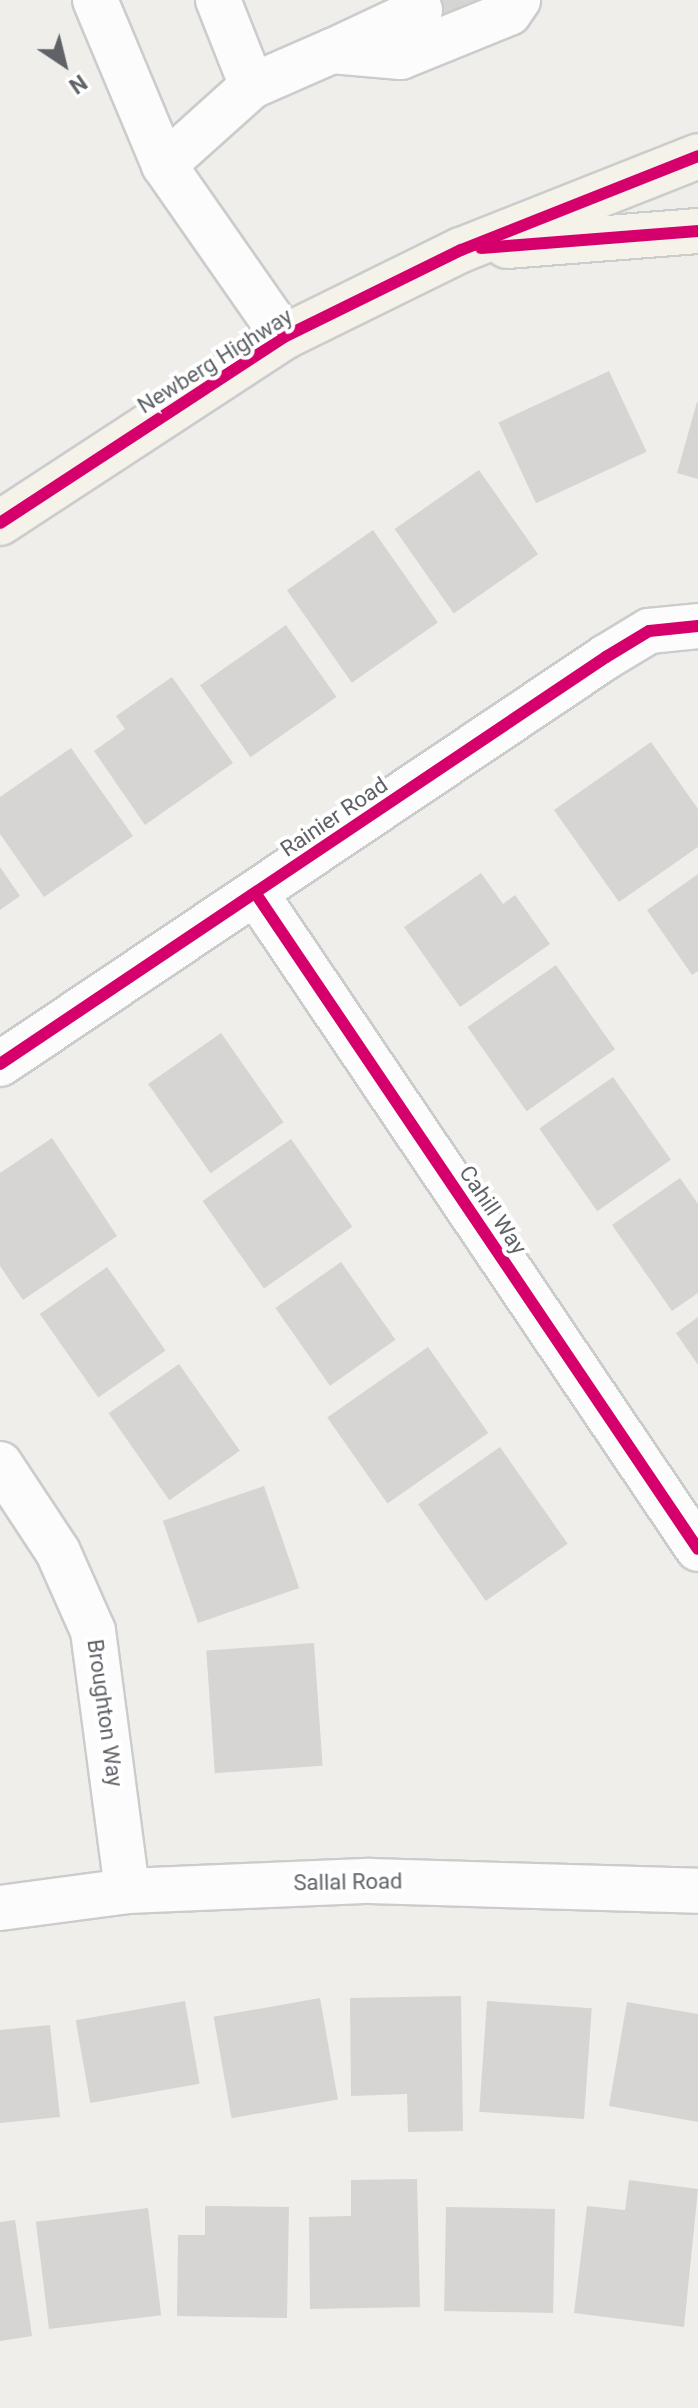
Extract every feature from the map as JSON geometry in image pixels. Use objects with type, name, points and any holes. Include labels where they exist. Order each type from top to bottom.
[{"type":"main road","name":"Newberg Highway","points":[[0,523],[284,337],[461,250],[698,156]]},
{"type":"main road","name":"Newberg Highway","points":[[461,250],[698,231]]},
{"type":"street","points":[[95,0],[164,165],[284,337]]},
{"type":"street","points":[[218,0],[252,86]]},
{"type":"street","points":[[332,51],[401,57],[509,13],[518,0]]},
{"type":"street","points":[[164,165],[252,86],[420,10]]},
{"type":"street","name":"Rainier Road","points":[[0,1064],[627,644],[649,631],[698,626]]},
{"type":"street","name":"Cahill Way","points":[[256,894],[698,1549]]},
{"type":"street","name":"Broughton Way","points":[[0,1464],[58,1552],[93,1631],[127,1891]]},
{"type":"street","name":"Sallal Road","points":[[0,1908],[127,1891],[465,1880],[698,1891]]},
{"type":"building","points":[[416,0],[485,0],[429,31]]},
{"type":"building","points":[[609,371],[647,452],[536,503],[498,423]]},
{"type":"building","points":[[698,402],[698,479],[677,473]]},
{"type":"building","points":[[479,470],[538,554],[454,613],[395,529]]},
{"type":"building","points":[[373,530],[438,623],[352,683],[287,590]]},
{"type":"building","points":[[286,625],[336,697],[250,757],[200,685]]},
{"type":"building","points":[[172,677],[233,763],[145,825],[94,751],[125,729],[116,716]]},
{"type":"building","points":[[651,742],[698,809],[698,847],[619,902],[554,810]]},
{"type":"building","points":[[71,748],[133,836],[44,897],[0,834],[0,797]]},
{"type":"building","points":[[0,867],[20,896],[0,910]]},
{"type":"building","points":[[481,873],[503,904],[515,895],[550,944],[460,1007],[404,927]]},
{"type":"building","points":[[698,874],[698,971],[692,975],[647,910]]},
{"type":"building","points":[[556,965],[615,1049],[527,1111],[468,1027]]},
{"type":"building","points":[[221,1033],[284,1122],[211,1173],[148,1084]]},
{"type":"building","points":[[613,1077],[671,1160],[597,1211],[539,1129]]},
{"type":"building","points":[[52,1138],[117,1236],[23,1300],[0,1266],[0,1173]]},
{"type":"building","points":[[291,1139],[352,1227],[264,1289],[203,1201]]},
{"type":"building","points":[[680,1178],[698,1204],[698,1293],[672,1311],[612,1225]]},
{"type":"building","points":[[341,1262],[395,1340],[330,1386],[275,1308]]},
{"type":"building","points":[[107,1267],[166,1351],[98,1398],[40,1314]]},
{"type":"building","points":[[698,1317],[698,1365],[676,1333]]},
{"type":"building","points":[[428,1347],[488,1433],[387,1504],[327,1418]]},
{"type":"building","points":[[179,1364],[240,1451],[169,1500],[109,1413]]},
{"type":"building","points":[[500,1447],[568,1544],[486,1601],[418,1504]]},
{"type":"building","points":[[264,1486],[299,1588],[198,1623],[163,1521]]},
{"type":"building","points":[[314,1643],[323,1766],[215,1773],[206,1651]]},
{"type":"building","points":[[461,1996],[463,2131],[408,2132],[407,2094],[351,2096],[350,1998]]},
{"type":"building","points":[[320,1998],[338,2099],[232,2118],[214,2017]]},
{"type":"building","points":[[185,2001],[200,2084],[90,2103],[76,2020]]},
{"type":"building","points":[[487,2001],[592,2008],[584,2119],[479,2112]]},
{"type":"building","points":[[627,2002],[698,2014],[698,2122],[609,2106]]},
{"type":"building","points":[[50,2025],[60,2117],[0,2123],[0,2030]]},
{"type":"building","points":[[417,2179],[420,2307],[310,2309],[309,2217],[351,2216],[351,2180]]},
{"type":"building","points":[[629,2180],[698,2189],[684,2327],[574,2313],[587,2206],[625,2210]]},
{"type":"building","points":[[205,2206],[289,2207],[287,2318],[177,2316],[178,2235],[205,2235]]},
{"type":"building","points":[[446,2207],[555,2209],[553,2313],[444,2311]]},
{"type":"building","points":[[148,2208],[161,2315],[49,2329],[36,2222]]},
{"type":"building","points":[[15,2220],[32,2336],[0,2341],[0,2222]]},
{"type":"cycle path","points":[[0,523],[284,337],[461,250],[698,156]]},
{"type":"cycle path","points":[[481,248],[698,231]]},
{"type":"cycle path","points":[[0,1064],[606,657],[649,631],[698,626]]},
{"type":"cycle path","points":[[256,894],[698,1549]]}]
